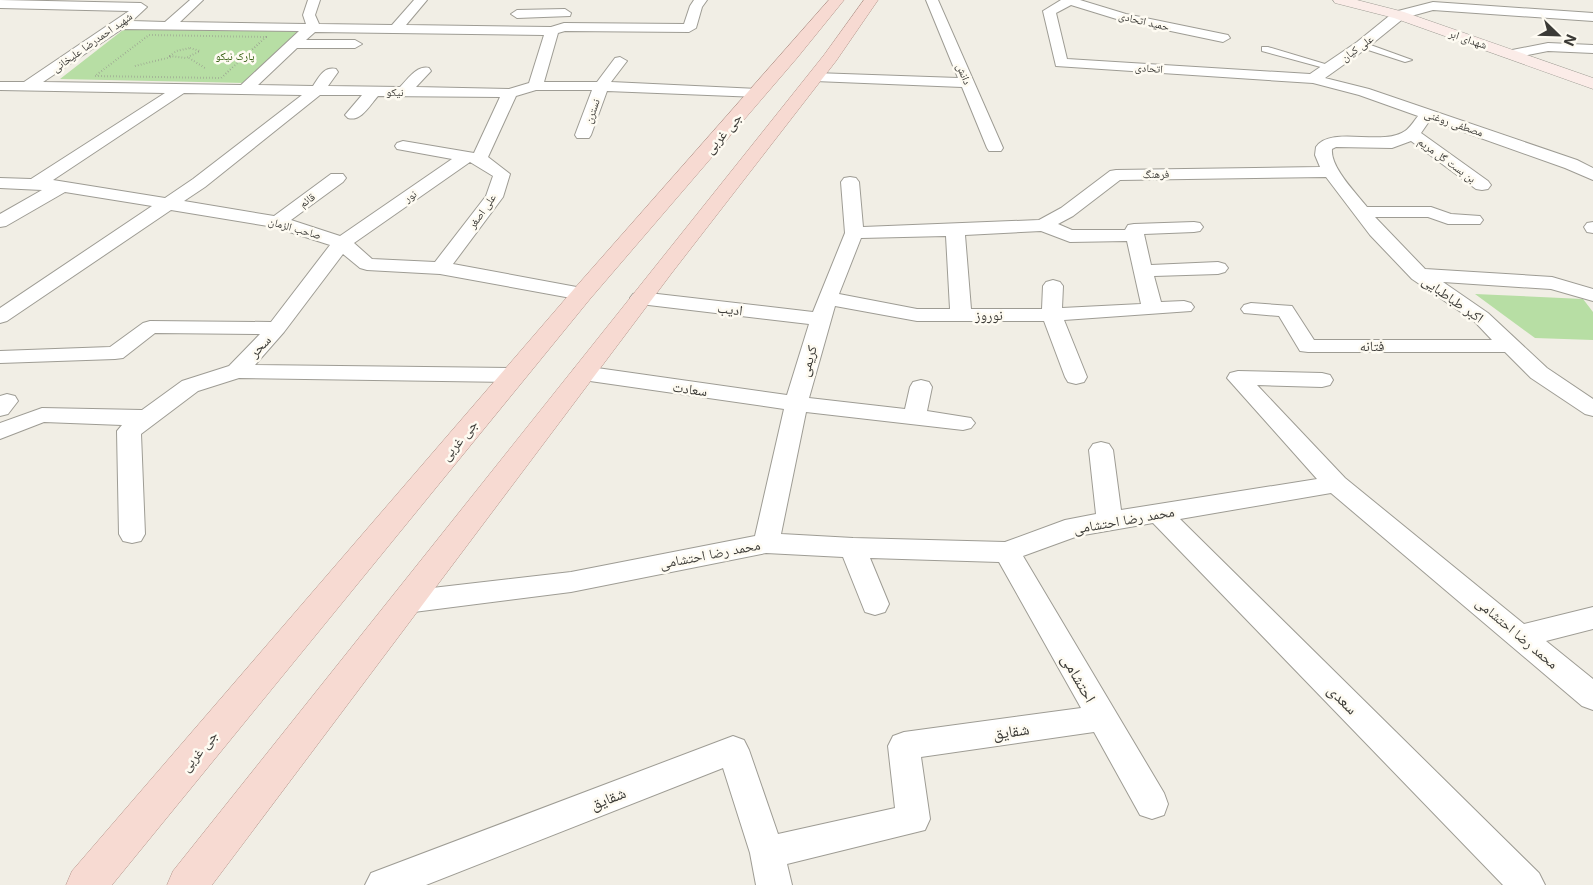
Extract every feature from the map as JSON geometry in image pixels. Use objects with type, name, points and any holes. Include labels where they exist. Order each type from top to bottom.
[{"type":"main road","name":"جی غربی","points":[[86,885],[582,294],[837,0]]},
{"type":"main road","points":[[187,885],[640,298],[815,77],[871,0]]},
{"type":"main road","name":"شهدای ابر","points":[[1340,0],[1399,15],[1593,84]]},
{"type":"street","points":[[168,25],[197,0]]},
{"type":"street","points":[[313,26],[309,15],[314,0]]},
{"type":"street","points":[[396,28],[421,0]]},
{"type":"street","points":[[506,29],[525,0]]},
{"type":"street","points":[[120,25],[313,26],[552,31],[564,27],[689,28],[696,6],[701,0]]},
{"type":"street","name":"دانش","points":[[932,0],[995,148]]},
{"type":"street","name":"حمید اتحادی","points":[[1068,0],[1123,17],[1223,38]]},
{"type":"street","name":"اتحادی","points":[[1068,0],[1049,11],[1061,63],[1313,79]]},
{"type":"street","points":[[1399,15],[1429,3],[1593,17]]},
{"type":"street","name":"شهید احمدرضا علیخانی","points":[[0,4],[140,7],[120,25],[30,86]]},
{"type":"street","points":[[517,14],[565,13]]},
{"type":"street","name":"علی کیان","points":[[1313,79],[1362,45],[1399,15]]},
{"type":"street","points":[[245,89],[313,26]]},
{"type":"street","points":[[535,86],[552,31]]},
{"type":"street","points":[[293,44],[355,44]]},
{"type":"street","points":[[529,46],[548,47]]},
{"type":"street","points":[[1512,54],[1548,47],[1593,49]]},
{"type":"street","name":"نسترن","points":[[583,135],[601,86],[620,61]]},
{"type":"street","points":[[403,92],[424,71]]},
{"type":"street","points":[[0,317],[199,183],[317,90],[331,72]]},
{"type":"street","points":[[815,77],[968,83]]},
{"type":"street","name":"مصطفی روغنی","points":[[1313,79],[1364,92],[1571,164],[1593,175]]},
{"type":"street","points":[[4,92],[30,86]]},
{"type":"street","name":"نیکو","points":[[30,86],[510,93],[535,86],[601,86],[758,93]]},
{"type":"street","points":[[36,184],[182,88]]},
{"type":"street","points":[[353,115],[374,91]]},
{"type":"street","points":[[403,146],[473,158],[510,93]]},
{"type":"street","points":[[1330,172],[1323,155],[1324,146],[1333,142],[1392,143],[1412,134],[1427,114]]},
{"type":"street","name":"بن بست گل مریم","points":[[1412,134],[1482,185]]},
{"type":"street","points":[[1571,164],[1593,154]]},
{"type":"street","name":"نور","points":[[278,328],[342,242],[473,158]]},
{"type":"street","name":"علی اصغر","points":[[440,268],[494,196],[502,174],[473,158]]},
{"type":"street","name":"اکبر طباطبایی","points":[[1330,172],[1376,231],[1418,275],[1481,316],[1540,373],[1593,409]]},
{"type":"street","name":"فرهنگ","points":[[854,233],[1043,225],[1066,212],[1116,175],[1330,172]]},
{"type":"street","name":"قائم","points":[[277,222],[338,178]]},
{"type":"street","name":"کریمی","points":[[766,543],[797,404],[820,319],[854,233],[850,182]]},
{"type":"street","name":"صاحب الزمان","points":[[0,183],[62,186],[277,222],[342,242],[367,264],[440,268],[582,294]]},
{"type":"street","points":[[0,222],[62,186]]},
{"type":"street","points":[[1362,212],[1432,212],[1448,219],[1474,220]]},
{"type":"street","points":[[1043,225],[1070,236],[1134,228],[1194,227]]},
{"type":"street","points":[[1134,228],[1152,309]]},
{"type":"street","points":[[955,230],[961,315]]},
{"type":"street","points":[[1144,271],[1218,268]]},
{"type":"street","points":[[1418,275],[1552,283],[1593,295]]},
{"type":"street","points":[[1053,286],[1052,315],[1076,377]]},
{"type":"street","name":"ادیب","points":[[640,298],[820,319]]},
{"type":"street","name":"نوروز","points":[[827,298],[916,315],[1052,315],[1184,307]]},
{"type":"street","name":"فتانه","points":[[1251,309],[1285,310],[1308,346],[1512,346]]},
{"type":"street","name":"سحر","points":[[0,357],[115,353],[150,327],[278,328]]},
{"type":"street","name":"سحر","points":[[236,371],[278,328]]},
{"type":"street","points":[[132,534],[129,431],[190,386],[236,371]]},
{"type":"street","name":"سحر","points":[[236,371],[514,375]]},
{"type":"street","name":"سعادت","points":[[583,373],[797,404],[963,423]]},
{"type":"street","points":[[1322,380],[1238,378],[1336,484]]},
{"type":"street","points":[[914,418],[921,388]]},
{"type":"street","points":[[0,431],[42,415],[147,418]]},
{"type":"street","points":[[1101,450],[1110,521]]},
{"type":"street","name":"محمد رضا احتشامی","points":[[406,602],[571,582],[766,543],[853,548],[1007,552],[1074,527],[1336,484],[1593,697]]},
{"type":"street","name":"سعدی","points":[[1160,513],[1527,885]]},
{"type":"street","points":[[853,548],[875,604]]},
{"type":"street","name":"احتشامی","points":[[1007,552],[1152,804]]},
{"type":"street","points":[[1521,636],[1593,618]]},
{"type":"street","name":"شقایق","points":[[767,853],[914,820],[904,746],[1102,718]]},
{"type":"street","name":"شقایق","points":[[383,885],[733,750],[767,853],[774,885]]},
{"type":"lane","points":[[1362,45],[1408,60]]},
{"type":"lane","points":[[1266,49],[1331,67]]},
{"type":"path","points":[[149,35],[266,37],[221,78],[102,76],[95,76],[149,35]]},
{"type":"path","points":[[190,48],[198,48],[200,51],[197,55],[183,58],[171,57],[170,54],[172,52],[190,48]]},
{"type":"green space","name":"پارک نیکو","points":[[123,30],[299,30],[245,83],[60,79]]},
{"type":"green space","points":[[1475,294],[1583,299],[1593,312],[1593,340],[1535,338]]}]
